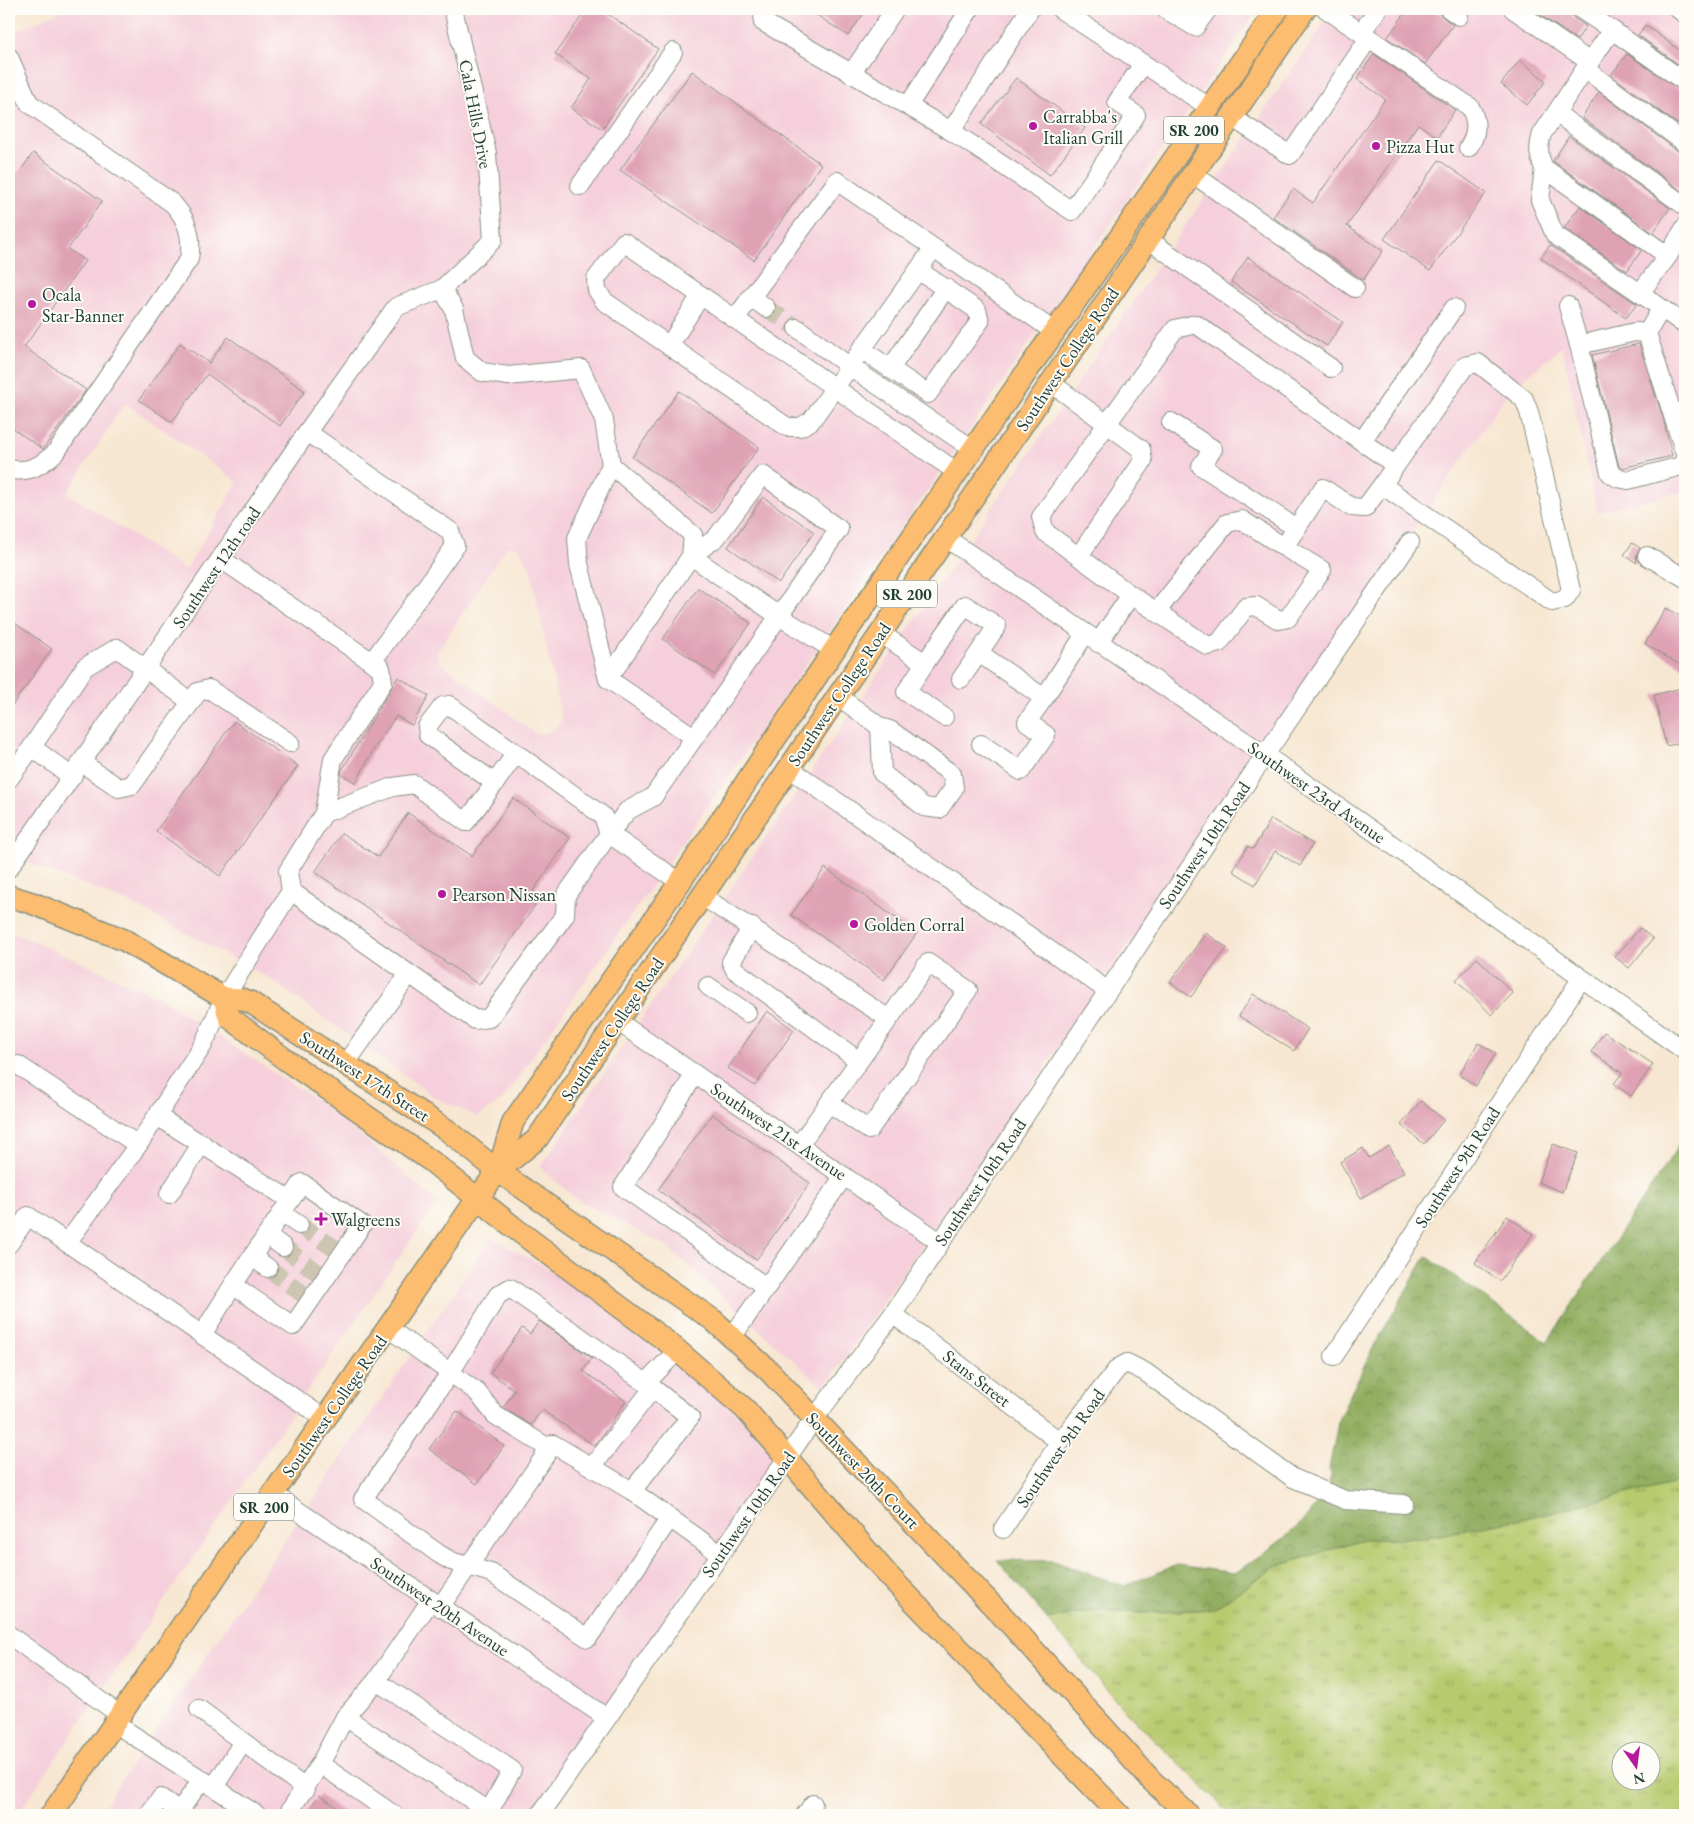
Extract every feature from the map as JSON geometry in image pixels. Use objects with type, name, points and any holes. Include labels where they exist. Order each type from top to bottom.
[{"type":"main road","name":"Southwest College Road","points":[[498,1171],[513,1122],[680,882],[834,650],[1278,9]]},
{"type":"main road","name":"Southwest College Road","points":[[51,1815],[498,1171],[537,1139],[880,633],[1233,118],[1305,9]]},
{"type":"main road","name":"Southwest 17th Street","points":[[9,896],[32,903],[124,940],[224,998],[241,999],[250,1002],[447,1130],[498,1171]]},
{"type":"main road","name":"Southwest 17th Street","points":[[224,998],[229,1017],[286,1060],[431,1161],[478,1199]]},
{"type":"main road","name":"Southwest 20th Court","points":[[498,1171],[713,1320],[768,1370],[1025,1641],[1152,1780],[1189,1815]]},
{"type":"main road","points":[[478,1199],[678,1350],[745,1409],[888,1574],[1120,1815]]},
{"type":"street","name":"Cala Hills Drive","points":[[442,289],[492,240],[487,153],[453,9]]},
{"type":"street","points":[[764,9],[764,22],[951,131],[1072,211],[1136,115],[1117,102],[1143,64]]},
{"type":"street","points":[[852,74],[895,9]]},
{"type":"street","points":[[908,106],[970,9]]},
{"type":"street","points":[[951,131],[1030,9]]},
{"type":"street","points":[[1060,9],[1210,108]]},
{"type":"street","points":[[1165,9],[1195,27],[1208,9]]},
{"type":"street","points":[[1326,9],[1470,107],[1476,126],[1473,141],[1468,148]]},
{"type":"street","points":[[1233,118],[1290,156],[1365,35],[1378,9]]},
{"type":"street","points":[[1513,9],[1683,137]]},
{"type":"street","points":[[1580,9],[1685,82]]},
{"type":"street","points":[[1678,9],[1685,14]]},
{"type":"street","points":[[1612,30],[1542,134],[1538,146],[1544,168],[1540,200],[1555,235],[1685,325]]},
{"type":"street","points":[[580,186],[673,52]]},
{"type":"street","points":[[9,57],[29,103],[172,203],[186,221],[191,245],[189,259],[56,452],[45,462],[33,468],[17,471],[9,469]]},
{"type":"street","points":[[1556,113],[1685,206]]},
{"type":"street","points":[[1544,168],[1668,256]]},
{"type":"street","points":[[1193,174],[1355,288]]},
{"type":"street","points":[[735,319],[836,182],[1055,332]]},
{"type":"street","points":[[1640,293],[1668,256],[1685,227]]},
{"type":"street","points":[[1149,240],[1331,368]]},
{"type":"street","points":[[933,249],[834,387],[811,421],[800,427],[787,427],[604,301],[597,290],[596,279],[624,242],[735,319],[834,387],[957,472]]},
{"type":"street","points":[[861,349],[928,394],[980,321],[977,310],[918,270]]},
{"type":"street","points":[[890,369],[946,288]]},
{"type":"street","name":"Southwest 12th road","points":[[9,868],[307,432],[396,307],[442,289]]},
{"type":"street","points":[[442,289],[454,309],[465,358],[482,372],[508,376],[581,369],[604,420],[611,465],[577,538],[579,564],[608,679],[694,737]]},
{"type":"street","points":[[668,346],[701,295]]},
{"type":"street","points":[[751,297],[766,308]]},
{"type":"street","points":[[1568,306],[1610,473],[1618,478],[1628,480],[1685,465]]},
{"type":"street","points":[[1362,442],[1454,308]]},
{"type":"street","points":[[1661,309],[1647,333],[1685,454]]},
{"type":"street","points":[[1157,612],[1227,523],[1242,520],[1322,570],[1288,618],[1279,620],[1256,606],[1246,607],[1219,644],[1208,646],[1131,595],[1045,532],[1041,518],[1175,329],[1196,324],[1395,465]]},
{"type":"street","points":[[797,328],[849,366],[973,448]]},
{"type":"street","points":[[1579,345],[1634,332],[1647,333]]},
{"type":"street","points":[[1284,546],[1323,488],[1351,507],[1365,508],[1465,366],[1478,363],[1524,399],[1530,412],[1571,590],[1565,599],[1552,602],[1382,485]]},
{"type":"street","points":[[1051,383],[1141,449],[1144,460],[1078,556]]},
{"type":"street","points":[[1171,422],[1213,449],[1201,466],[1296,528]]},
{"type":"street","points":[[307,432],[450,531],[455,546],[372,662]]},
{"type":"street","points":[[611,465],[693,535],[691,556]]},
{"type":"street","points":[[291,891],[475,1020],[489,1018],[565,915],[566,895],[609,834],[627,811],[653,796],[839,529],[763,476],[716,538],[691,556],[608,679]]},
{"type":"street","name":"Southwest 23rd Avenue","points":[[946,538],[1265,755],[1685,1051]]},
{"type":"street","name":"Southwest 10th Road","points":[[540,1815],[787,1458],[894,1314],[1265,755],[1410,542]]},
{"type":"street","points":[[691,556],[779,616],[834,650]]},
{"type":"street","points":[[1647,556],[1685,578]]},
{"type":"street","points":[[67,1243],[138,1145],[203,1045],[224,998],[291,891],[288,871],[324,813],[333,759],[383,682],[381,668],[222,559]]},
{"type":"street","points":[[980,744],[1021,771],[1046,736],[1027,722],[1092,638],[1131,595]]},
{"type":"street","points":[[944,717],[906,692],[965,604],[997,626],[961,679]]},
{"type":"street","points":[[880,633],[926,663]]},
{"type":"street","points":[[9,779],[85,667],[117,648],[190,702]]},
{"type":"street","points":[[979,653],[1044,698]]},
{"type":"street","points":[[32,747],[77,770],[119,788],[132,785],[198,692],[209,689],[290,743]]},
{"type":"street","points":[[838,696],[952,774],[954,788],[939,809],[924,807],[882,773],[880,726]]},
{"type":"street","points":[[494,783],[428,735],[428,727],[443,706],[449,705],[603,816],[609,834],[680,882]]},
{"type":"street","points":[[324,813],[393,787],[414,784],[466,822],[516,753]]},
{"type":"street","points":[[788,768],[1108,991]]},
{"type":"street","points":[[702,896],[752,927],[889,1019]]},
{"type":"street","points":[[752,927],[731,962],[735,970],[859,1061]]},
{"type":"street","points":[[799,1145],[928,963],[968,990],[869,1130],[829,1103]]},
{"type":"street","points":[[346,1063],[409,974]]},
{"type":"street","name":"Southwest 9th Road","points":[[1334,1356],[1581,979]]},
{"type":"street","points":[[708,986],[747,1014]]},
{"type":"street","name":"Southwest 21st Avenue","points":[[617,1021],[940,1242]]},
{"type":"street","points":[[18,1065],[138,1145]]},
{"type":"street","points":[[695,1074],[624,1187],[766,1288]]},
{"type":"street","points":[[157,1116],[202,1143],[286,1207],[299,1225]]},
{"type":"street","points":[[168,1194],[202,1143]]},
{"type":"street","points":[[732,1337],[844,1176]]},
{"type":"street","points":[[202,1335],[233,1285],[302,1183],[362,1225],[338,1251],[307,1296],[293,1326],[233,1285]]},
{"type":"street","points":[[9,1244],[28,1216],[325,1419]]},
{"type":"street","points":[[267,1235],[283,1247]]},
{"type":"street","points":[[252,1257],[268,1268]]},
{"type":"street","points":[[632,1491],[690,1417],[510,1288],[498,1296],[450,1373],[363,1499],[439,1554],[451,1561],[492,1573],[588,1638],[670,1518]]},
{"type":"street","name":"Stans Street","points":[[894,1314],[1060,1442]]},
{"type":"street","points":[[388,1328],[477,1392],[495,1415],[550,1449]]},
{"type":"street","points":[[592,1467],[649,1386],[678,1350]]},
{"type":"street","name":"Southwest 9th Road","points":[[1003,1529],[1060,1442],[1118,1368],[1127,1362],[1145,1372],[1293,1478],[1346,1500],[1404,1504]]},
{"type":"street","points":[[287,1815],[306,1789],[345,1717],[468,1566],[553,1444],[632,1491],[720,1554]]},
{"type":"street","name":"Southwest 20th Avenue","points":[[273,1494],[607,1718]]},
{"type":"street","points":[[9,1635],[117,1719],[208,1784],[257,1815]]},
{"type":"street","points":[[345,1717],[487,1813],[512,1770],[376,1681]]},
{"type":"street","points":[[198,1709],[306,1789]]},
{"type":"street","points":[[148,1815],[161,1798],[182,1813],[243,1742]]},
{"type":"street","points":[[320,1764],[394,1815]]},
{"type":"shaded area","points":[[65,9],[1258,9],[955,451],[503,1099],[478,1117],[436,1098],[267,977],[132,904],[19,859],[9,857],[9,35]],"holes":[[[125,403],[238,482],[186,570],[67,493]],[[507,546],[519,547],[530,569],[562,719],[554,729],[548,732],[536,734],[440,662],[437,652]]]},
{"type":"shaded area","points":[[1334,9],[1685,9],[1685,491],[1597,512],[1562,346],[1507,394],[824,1388],[665,1245],[575,1198],[540,1167]]},
{"type":"shaded area","points":[[9,930],[160,998],[331,1110],[437,1202],[17,1815],[9,1815]]},
{"type":"shaded area","points":[[491,1238],[567,1279],[594,1299],[740,1417],[776,1459],[531,1815],[98,1815]]},
{"type":"green space","points":[[1685,1136],[1685,1480],[1525,1518],[1424,1538],[1360,1540],[1275,1567],[1213,1609],[1143,1613],[1094,1611],[1047,1619],[997,1560],[1053,1561],[1124,1586],[1177,1565],[1235,1573],[1291,1532],[1304,1520],[1325,1493],[1332,1477],[1329,1469],[1339,1418],[1372,1350],[1426,1256],[1547,1342]]},
{"type":"green space","points":[[1685,1480],[1685,1815],[1232,1815],[1124,1710],[1047,1619],[1094,1611],[1143,1613],[1213,1609],[1275,1567],[1360,1540],[1424,1538],[1525,1518]]},
{"type":"building","points":[[587,9],[601,9],[658,49],[602,129],[571,108],[591,79],[555,54]]},
{"type":"building","points":[[808,9],[867,9],[848,36]]},
{"type":"building","points":[[1408,9],[1433,9],[1453,25],[1425,64],[1387,38]]},
{"type":"building","points":[[1531,9],[1567,9],[1574,18],[1586,26],[1577,40]]},
{"type":"building","points":[[1645,25],[1685,54],[1679,65],[1638,35]]},
{"type":"building","points":[[1374,54],[1455,110],[1437,137],[1418,124],[1347,226],[1383,251],[1363,280],[1273,217],[1293,189],[1313,203],[1385,99],[1357,79]]},
{"type":"building","points":[[1627,54],[1685,93],[1685,114],[1677,124],[1611,75]]},
{"type":"building","points":[[1520,60],[1546,81],[1527,105],[1501,84]]},
{"type":"building","points":[[692,71],[821,164],[754,260],[620,170]]},
{"type":"building","name":"Carrabba's Italian Grill","points":[[1016,78],[1085,128],[1050,175],[981,124]]},
{"type":"building","points":[[1599,92],[1679,152],[1685,154],[1685,186],[1682,191],[1582,118]]},
{"type":"building","points":[[1569,136],[1670,208],[1653,233],[1553,161]]},
{"type":"building","name":"Ocala Star-Banner","points":[[33,153],[102,201],[68,249],[85,261],[24,347],[86,390],[43,449],[9,426],[9,187]]},
{"type":"building","points":[[1439,160],[1486,193],[1430,271],[1384,239]]},
{"type":"building","points":[[1580,206],[1642,250],[1627,271],[1564,228]]},
{"type":"building","points":[[1550,245],[1637,304],[1626,318],[1541,258]]},
{"type":"building","points":[[1248,257],[1343,322],[1327,346],[1231,282]]},
{"type":"building","points":[[228,337],[305,391],[280,426],[207,374],[172,422],[139,400],[180,343],[209,363]]},
{"type":"building","points":[[1639,344],[1663,418],[1672,456],[1622,468],[1619,466],[1592,355]]},
{"type":"building","points":[[679,391],[759,447],[712,513],[632,457]]},
{"type":"building","points":[[763,497],[814,532],[779,583],[728,547]]},
{"type":"building","points":[[1632,543],[1640,548],[1636,556],[1637,563],[1624,555]]},
{"type":"building","points":[[698,588],[751,623],[715,675],[663,639]]},
{"type":"building","points":[[1666,608],[1685,619],[1685,668],[1645,644]]},
{"type":"building","points":[[9,619],[52,649],[9,710]]},
{"type":"building","points":[[398,677],[429,696],[412,725],[396,716],[372,752],[356,783],[341,774],[342,770]]},
{"type":"building","points":[[1685,687],[1685,742],[1666,746],[1654,695]]},
{"type":"building","points":[[234,721],[298,766],[220,876],[156,831]]},
{"type":"building","name":"Pearson Nissan","points":[[513,798],[570,838],[533,891],[541,897],[479,985],[315,872],[342,833],[378,857],[408,813],[472,856]]},
{"type":"building","points":[[1271,819],[1313,844],[1300,866],[1275,851],[1255,885],[1233,871],[1248,846],[1253,849]]},
{"type":"building","name":"Golden Corral","points":[[825,868],[917,933],[884,980],[791,915]]},
{"type":"building","points":[[1640,928],[1653,939],[1629,968],[1615,957]]},
{"type":"building","points":[[1206,933],[1227,948],[1191,997],[1170,982]]},
{"type":"building","points":[[1477,958],[1513,993],[1492,1015],[1456,980]]},
{"type":"building","points":[[1253,994],[1308,1029],[1294,1051],[1239,1016]]},
{"type":"building","points":[[767,1011],[794,1030],[755,1086],[728,1068]]},
{"type":"building","points":[[1604,1032],[1653,1064],[1631,1096],[1614,1084],[1622,1073],[1591,1052]]},
{"type":"building","points":[[1478,1043],[1496,1053],[1476,1086],[1459,1075]]},
{"type":"building","points":[[1421,1101],[1444,1120],[1424,1144],[1401,1125]]},
{"type":"building","points":[[712,1114],[810,1183],[756,1260],[658,1190]]},
{"type":"building","points":[[1553,1144],[1578,1153],[1562,1192],[1538,1182]]},
{"type":"building","points":[[1389,1146],[1404,1172],[1361,1198],[1340,1162],[1363,1148],[1369,1158]]},
{"type":"building","points":[[1507,1216],[1533,1234],[1500,1281],[1475,1263]]},
{"type":"building","points":[[539,1321],[592,1358],[583,1371],[626,1401],[595,1446],[542,1410],[531,1425],[503,1408],[515,1390],[490,1373],[522,1328],[530,1334]]},
{"type":"building","points":[[457,1411],[504,1446],[477,1484],[429,1449]]},
{"type":"building","points":[[319,1795],[348,1815],[305,1815]]},
{"type":"tunnel","points":[[766,308],[797,328]]},
{"type":"tunnel","points":[[299,1225],[334,1248]]},
{"type":"tunnel","points":[[283,1247],[318,1273]]},
{"type":"tunnel","points":[[268,1268],[303,1294]]},
{"type":"place","name":"Carrabba's Italian Grill","points":[[1033,126]]},
{"type":"place","name":"Pizza Hut","points":[[1376,146]]},
{"type":"place","name":"Ocala Star-Banner","points":[[32,304]]},
{"type":"place","name":"Pearson Nissan","points":[[442,894]]},
{"type":"place","name":"Golden Corral","points":[[854,924]]},
{"type":"place","name":"Walgreens","points":[[321,1219]]}]
